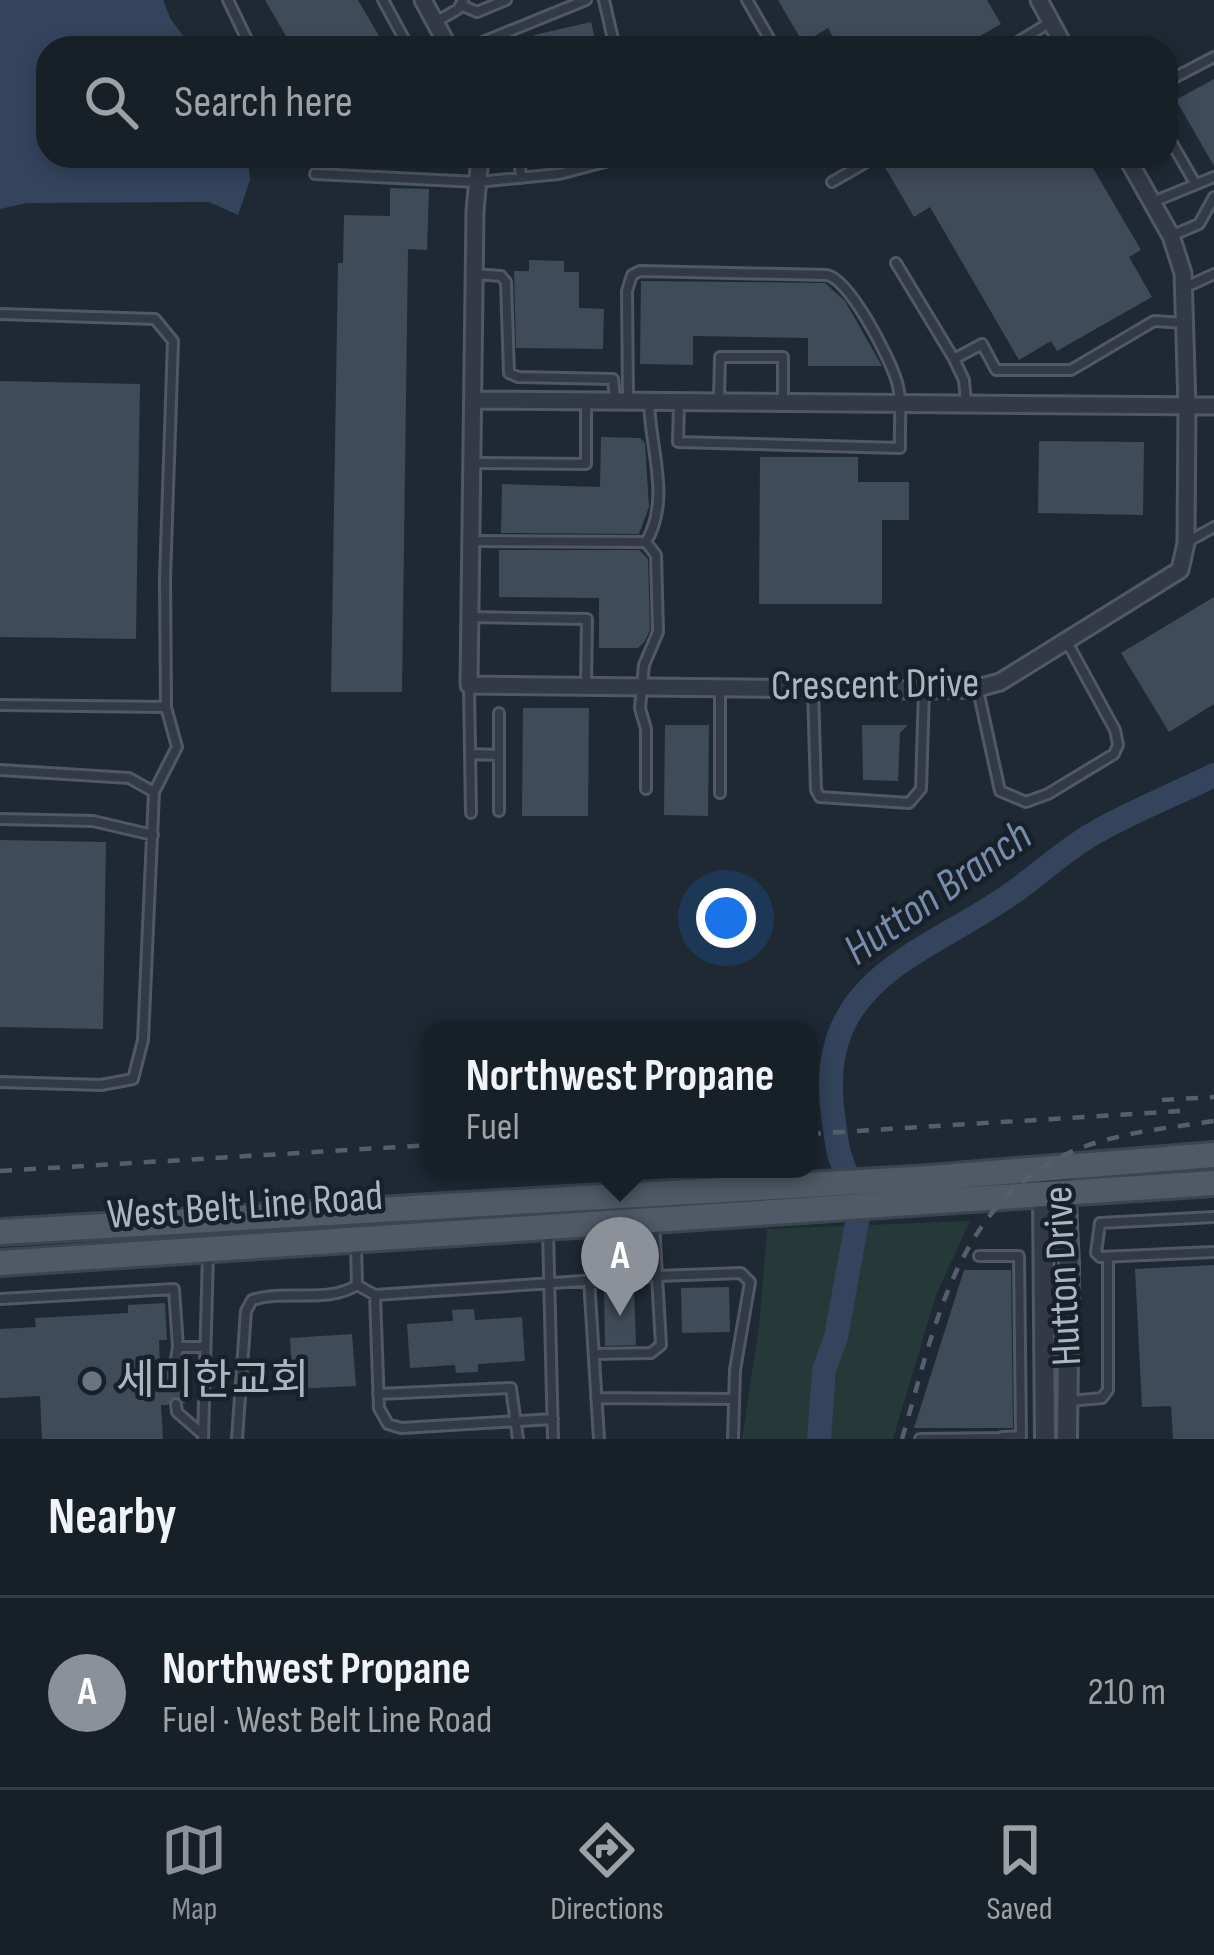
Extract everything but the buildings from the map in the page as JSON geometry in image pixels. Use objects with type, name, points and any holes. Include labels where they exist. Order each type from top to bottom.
[{"type":"main road","name":"West Belt Line Road","points":[[932,1191],[1060,1166],[1214,1155]]},
{"type":"main road","name":"West Belt Line Road","points":[[0,1232],[548,1198],[771,1201],[932,1191],[1056,1195],[1214,1183]]},
{"type":"main road","points":[[548,1198],[548,1226]]},
{"type":"main road","name":"West Belt Line Road","points":[[0,1263],[654,1220],[771,1201]]},
{"type":"main road","points":[[207,1218],[208,1247]]},
{"type":"street","points":[[423,0],[443,36]]},
{"type":"street","points":[[1041,1],[1058,36]]},
{"type":"street","points":[[469,685],[479,168]]},
{"type":"street","points":[[1133,168],[1171,236],[1184,288],[1186,543]]},
{"type":"street","points":[[473,400],[1214,406]]},
{"type":"street","name":"Crescent Drive","points":[[469,685],[978,688],[1000,682],[1180,570],[1186,543]]},
{"type":"street","name":"Hutton Drive","points":[[1045,1439],[1060,1166]]},
{"type":"street","name":"Hutton Drive","points":[[1056,1195],[1067,1439]]},
{"type":"street","points":[[1044,1403],[1068,1401]]},
{"type":"lane","points":[[228,0],[245,36]]},
{"type":"lane","points":[[383,0],[402,36]]},
{"type":"lane","points":[[436,22],[462,3],[477,12],[506,0]]},
{"type":"lane","points":[[512,36],[586,0]]},
{"type":"lane","points":[[604,0],[612,36]]},
{"type":"lane","points":[[747,0],[768,36]]},
{"type":"lane","points":[[1029,36],[1051,23]]},
{"type":"lane","points":[[1178,76],[1214,57]]},
{"type":"lane","points":[[1178,154],[1195,183]]},
{"type":"lane","points":[[520,168],[521,178]]},
{"type":"lane","points":[[315,174],[478,182],[582,168]]},
{"type":"lane","points":[[832,182],[856,168]]},
{"type":"lane","points":[[1152,203],[1214,177]]},
{"type":"lane","points":[[1171,236],[1199,224],[1214,197]]},
{"type":"lane","points":[[896,263],[954,359],[964,380],[966,404]]},
{"type":"lane","points":[[475,274],[501,276],[506,282],[509,373],[613,379],[621,399]]},
{"type":"lane","points":[[1184,288],[1214,274]]},
{"type":"lane","points":[[621,399],[632,275],[836,277],[859,307],[897,381],[900,448],[678,442],[680,400]]},
{"type":"lane","points":[[0,314],[155,319],[173,341],[166,707],[177,747],[154,792],[143,1040],[133,1079],[101,1085],[0,1082]]},
{"type":"lane","points":[[954,359],[982,344],[996,370],[1071,370],[1154,321],[1186,322]]},
{"type":"lane","points":[[718,401],[720,357],[783,357],[783,401]]},
{"type":"lane","points":[[511,400],[511,387],[518,377]]},
{"type":"lane","points":[[472,463],[586,464],[586,400]]},
{"type":"lane","points":[[646,542],[657,524],[657,445],[649,427],[649,400]]},
{"type":"lane","points":[[1186,543],[1214,526]]},
{"type":"lane","points":[[471,541],[646,542]]},
{"type":"lane","points":[[646,542],[656,556],[658,632],[644,665],[642,686],[646,789]]},
{"type":"lane","points":[[470,617],[587,619],[586,686]]},
{"type":"lane","points":[[978,688],[1000,790],[1013,800],[1026,802],[1048,794],[1114,754],[1118,745],[1115,730],[1067,642]]},
{"type":"lane","points":[[469,685],[471,813]]},
{"type":"lane","points":[[720,688],[720,793]]},
{"type":"lane","points":[[813,689],[820,797],[909,802],[921,788],[924,690]]},
{"type":"lane","points":[[0,705],[166,707]]},
{"type":"lane","points":[[499,811],[500,713]]},
{"type":"lane","points":[[470,754],[499,755]]},
{"type":"lane","points":[[0,770],[129,778],[154,792]]},
{"type":"lane","points":[[0,819],[93,821],[152,835]]},
{"type":"lane","points":[[1155,1187],[1157,1220]]},
{"type":"lane","points":[[1214,1217],[1100,1223],[1097,1255],[1214,1252]]},
{"type":"lane","points":[[595,1354],[651,1353],[661,1345],[654,1220]]},
{"type":"lane","points":[[548,1226],[553,1439]]},
{"type":"lane","points":[[356,1238],[357,1285]]},
{"type":"lane","points":[[203,1437],[208,1247]]},
{"type":"lane","points":[[920,1439],[1021,1436],[1019,1256],[979,1256]]},
{"type":"lane","points":[[1068,1401],[1102,1398],[1108,1390],[1108,1257]]},
{"type":"lane","points":[[357,1285],[375,1295],[741,1273],[750,1282],[735,1370],[734,1439]]},
{"type":"lane","points":[[589,1279],[599,1439]]},
{"type":"lane","points":[[237,1439],[246,1311],[253,1300],[267,1295],[346,1292],[357,1285]]},
{"type":"lane","points":[[0,1299],[174,1289],[175,1365]]},
{"type":"lane","points":[[375,1295],[379,1408],[388,1424],[401,1428],[553,1419]]},
{"type":"lane","points":[[178,1347],[205,1347]]},
{"type":"lane","points":[[378,1394],[512,1388],[518,1439]]},
{"type":"lane","points":[[596,1398],[734,1399]]},
{"type":"lane","points":[[176,1404],[177,1412],[203,1437]]},
{"type":"lane","points":[[422,1427],[423,1439]]},
{"type":"green space","points":[[970,1221],[936,1295],[893,1439],[742,1439],[759,1327],[767,1229]]},
{"type":"water","points":[[0,0],[163,0],[183,36],[36,36],[36,168],[249,168],[250,180],[238,215],[209,202],[27,203],[0,209]]},
{"type":"waterway","name":"Hutton Branch","points":[[819,1439],[824,1370],[836,1337],[861,1200],[839,1154],[832,1105],[832,1062],[842,1027],[860,999],[912,954],[1008,896],[1086,838],[1214,775]]},
{"type":"railway","points":[[1162,1100],[1214,1097]]},
{"type":"railway","points":[[818,1133],[1180,1111]]},
{"type":"railway","points":[[902,1439],[928,1349],[961,1262],[983,1224],[1012,1191],[1049,1163],[1095,1143],[1214,1121]]},
{"type":"railway","points":[[0,1171],[422,1146]]},
{"type":"place","name":"Northwest Propane","points":[[620,1316]]},
{"type":"place","name":"세미한교회","points":[[92,1381]]}]
